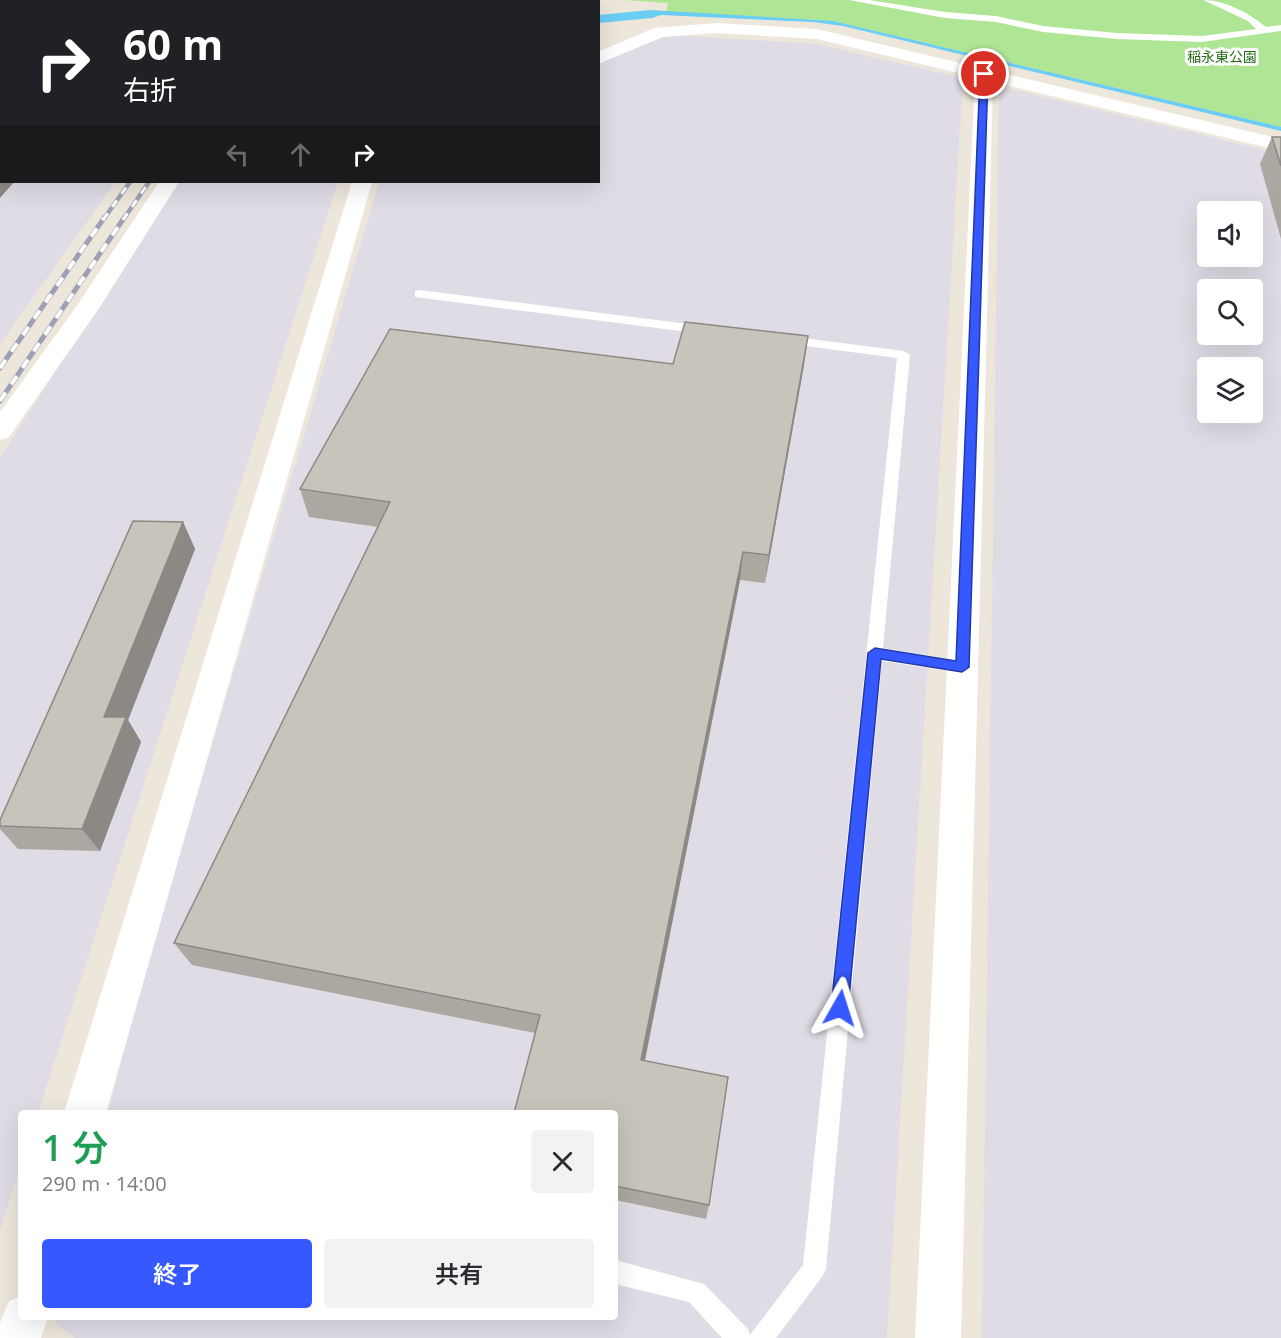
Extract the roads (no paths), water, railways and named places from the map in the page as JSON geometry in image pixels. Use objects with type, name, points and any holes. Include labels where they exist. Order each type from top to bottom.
[{"type":"street","points":[[600,58],[660,32],[716,28],[817,34],[1281,145]]},
{"type":"street","points":[[938,1338],[984,74]]},
{"type":"street","points":[[0,431],[86,309],[168,183]]},
{"type":"street","points":[[86,1110],[362,183]]},
{"type":"street","points":[[18,1338],[24,1320]]},
{"type":"lane","points":[[853,0],[905,4],[945,15],[996,19],[1043,29],[1118,36],[1202,39],[1281,28]]},
{"type":"lane","points":[[1207,0],[1251,19],[1263,30]]},
{"type":"lane","points":[[420,294],[715,332]]},
{"type":"lane","points":[[761,1338],[814,1269],[904,355],[774,339]]},
{"type":"lane","points":[[875,653],[962,667]]},
{"type":"lane","points":[[618,1273],[696,1292],[739,1338]]},
{"type":"water","points":[[650,10],[833,21],[1281,127],[1281,131],[843,26],[813,22],[661,15],[652,18],[600,23],[600,15]]},
{"type":"railway","points":[[103,220],[129,183]]},
{"type":"railway","points":[[123,220],[148,183]]},
{"type":"railway","points":[[0,368],[104,218]]},
{"type":"railway","points":[[0,401],[124,218]]},
{"type":"park label","name":"稲永東公園","points":[[1222,56]]}]
